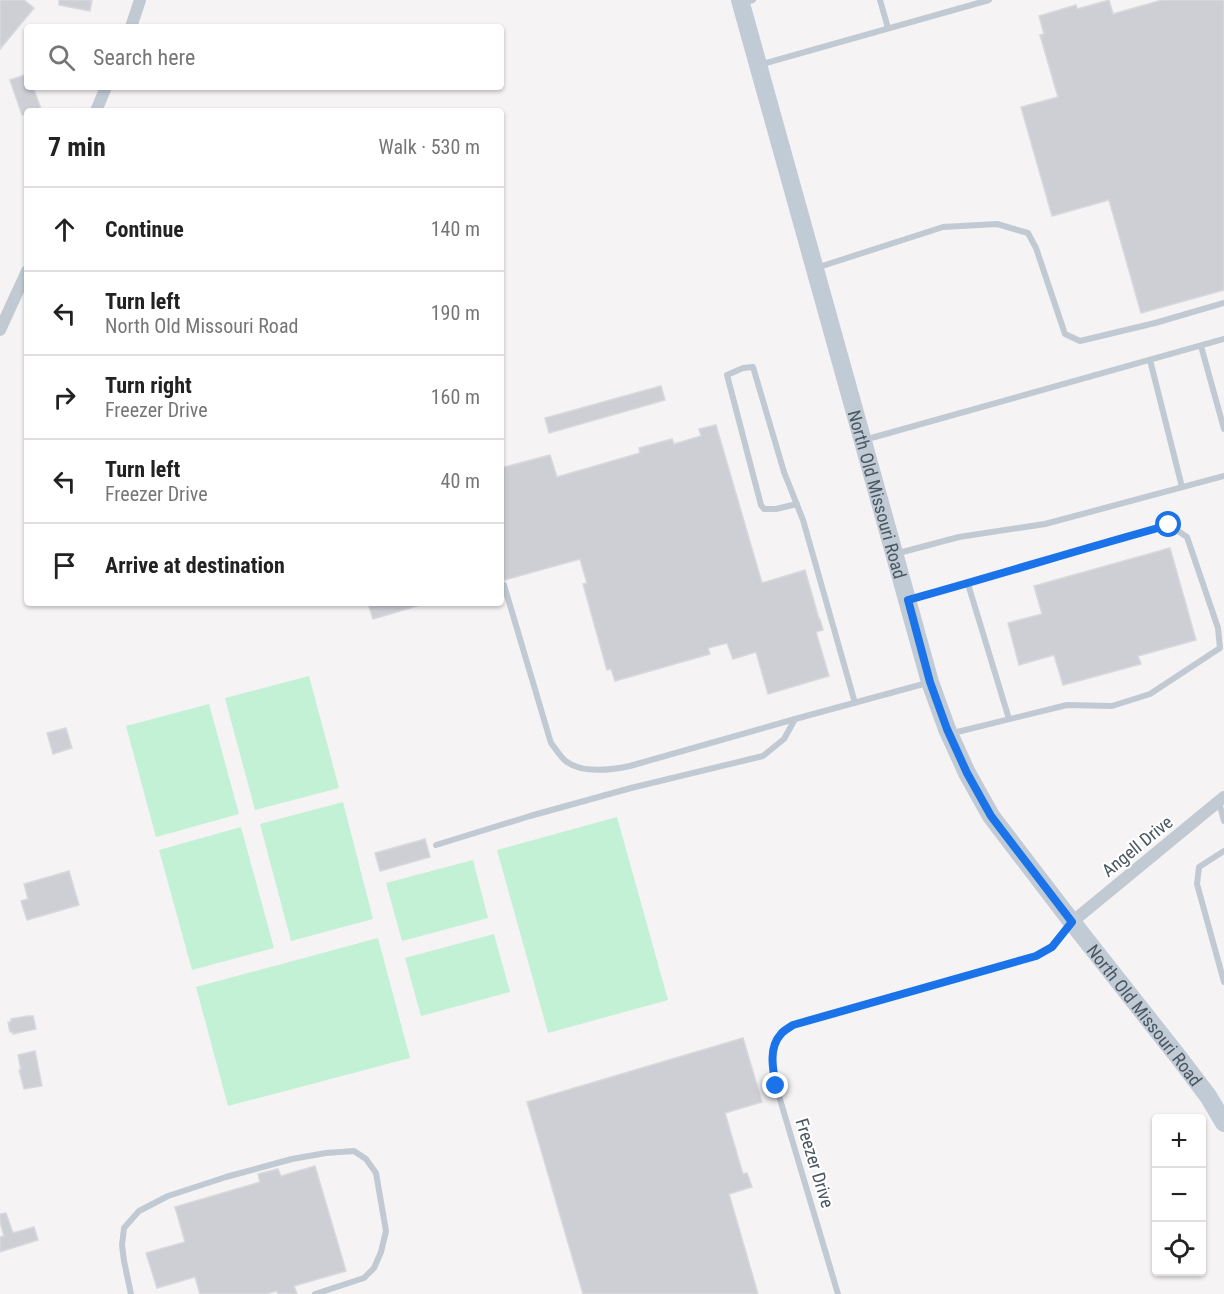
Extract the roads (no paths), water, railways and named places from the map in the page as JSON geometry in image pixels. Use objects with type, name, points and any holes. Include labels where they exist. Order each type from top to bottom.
[{"type":"main road","name":"North Old Missouri Road","points":[[745,1],[758,65],[930,682],[949,734],[991,816],[1208,1096],[1224,1124]]},
{"type":"street","points":[[132,24],[140,0]]},
{"type":"street","points":[[97,108],[105,90]]},
{"type":"street","points":[[0,330],[24,278]]},
{"type":"street","name":"Angell Drive","points":[[1072,922],[1221,800]]},
{"type":"lane","points":[[880,0],[888,28]]},
{"type":"lane","points":[[758,65],[989,0]]},
{"type":"lane","points":[[815,268],[943,227],[997,224],[1028,233],[1036,248],[1065,334],[1080,341],[1224,303]]},
{"type":"lane","points":[[863,440],[1224,339]]},
{"type":"lane","points":[[1201,346],[1224,429]]},
{"type":"lane","points":[[1150,360],[1182,487]]},
{"type":"lane","points":[[797,504],[764,509],[727,375],[743,368],[753,367],[784,472],[797,504],[806,531],[855,703]]},
{"type":"lane","points":[[895,554],[959,537],[1045,524],[1224,476]]},
{"type":"lane","points":[[908,600],[1169,525],[1187,537],[1218,628],[1220,648],[1150,694],[1112,706],[1067,705],[949,734]]},
{"type":"lane","points":[[968,584],[1009,719]]},
{"type":"lane","points":[[504,585],[551,743],[567,762],[585,769],[607,770],[630,766],[930,682]]},
{"type":"lane","points":[[436,845],[631,788],[763,756],[784,739],[795,719]]},
{"type":"lane","points":[[1221,800],[1224,821]]},
{"type":"lane","points":[[1224,851],[1199,867],[1197,884],[1224,982]]},
{"type":"lane","name":"Freezer Drive","points":[[838,1294],[776,1086],[772,1065],[780,1034],[793,1025],[1036,956],[1052,947],[1072,922]]},
{"type":"lane","points":[[131,1294],[122,1245],[124,1228],[139,1211],[168,1196],[226,1177],[292,1159],[354,1151],[366,1159],[376,1173],[386,1231],[381,1252],[374,1268],[364,1278],[315,1294]]}]
